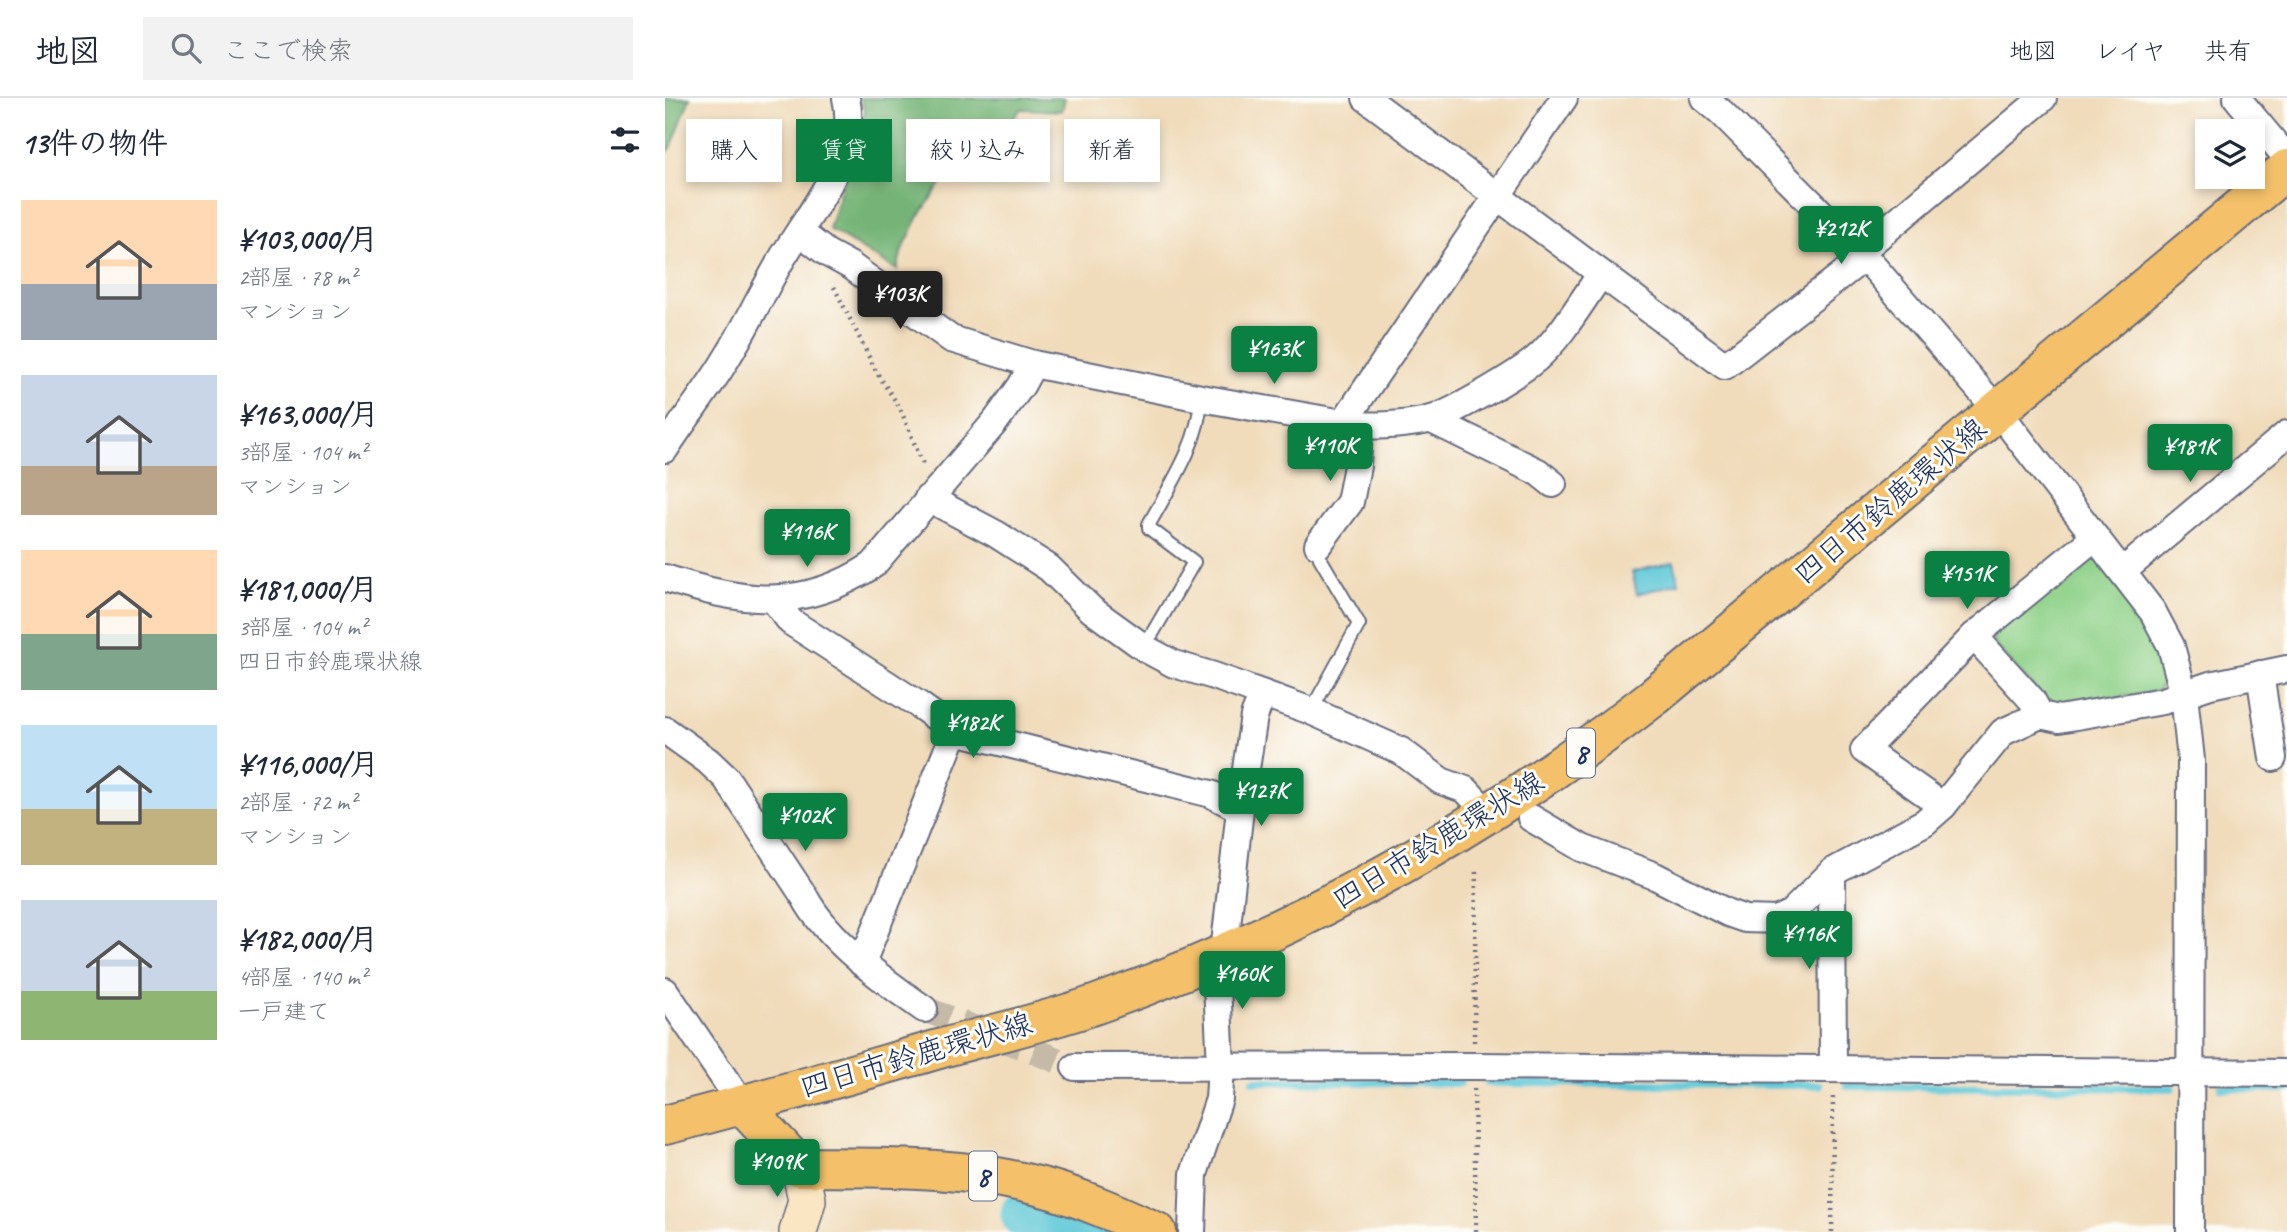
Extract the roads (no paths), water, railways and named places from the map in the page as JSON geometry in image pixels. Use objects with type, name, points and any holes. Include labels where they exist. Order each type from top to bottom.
[{"type":"main road","name":"四日市鈴鹿環状線","points":[[665,1125],[1095,1005],[1224,953],[1346,897],[1489,815],[1591,746],[1655,696],[2287,170]]},
{"type":"main road","points":[[743,1105],[800,1167]]},
{"type":"main road","name":"8","points":[[800,1167],[942,1170],[995,1177],[1039,1186],[1157,1232]]},
{"type":"street","points":[[665,448],[724,363],[781,261],[810,240],[821,198],[840,156],[849,122],[846,98]]},
{"type":"street","points":[[1366,98],[1725,366],[1863,254],[2042,98]]},
{"type":"street","points":[[1318,545],[1350,502],[1357,466],[1351,425],[1496,195],[1564,98]]},
{"type":"street","points":[[1705,98],[1863,254],[1997,411],[2123,571],[2153,612],[2171,646],[2184,695],[2191,760],[2190,1232]]},
{"type":"street","points":[[2237,98],[2287,158]]},
{"type":"street","points":[[810,240],[851,266],[951,339],[1033,364],[1351,425],[1430,419],[1482,393],[1535,360],[1601,274]]},
{"type":"street","points":[[665,578],[708,592],[747,599],[774,600],[830,588],[852,579],[873,565],[995,422],[1033,364]]},
{"type":"street","points":[[1430,419],[1538,472],[1553,484]]},
{"type":"street","points":[[2123,571],[2286,438]]},
{"type":"street","points":[[931,495],[1049,568],[1092,610],[1139,644],[1174,664],[1311,711],[1401,751],[1441,781],[1466,790],[1489,815]]},
{"type":"street","points":[[1943,806],[1864,750],[1974,636],[2095,537]]},
{"type":"street","points":[[774,600],[791,622],[919,705],[954,731],[1211,794],[1240,809]]},
{"type":"street","points":[[1974,636],[2032,700],[2040,715]]},
{"type":"street","points":[[1531,818],[1582,848],[1655,876],[1728,913],[1745,919],[1777,920],[1791,913],[1832,872],[1925,822],[1943,806],[2004,732],[2040,715],[2059,719],[2163,701],[2210,685],[2287,669]]},
{"type":"street","points":[[2260,674],[2273,758]]},
{"type":"street","points":[[1192,1232],[1194,1174],[1219,1099],[1221,1066],[1217,985],[1224,953],[1240,809],[1254,716],[1263,694]]},
{"type":"street","points":[[665,730],[708,761],[726,778],[813,912],[875,975],[924,1009]]},
{"type":"street","points":[[862,962],[954,731]]},
{"type":"street","points":[[1832,872],[1833,1069]]},
{"type":"street","points":[[665,991],[743,1105]]},
{"type":"street","points":[[1075,1067],[1474,1066],[2287,1073]]},
{"type":"street","points":[[797,1232],[807,1200],[800,1167]]},
{"type":"lane","points":[[1139,644],[1152,634],[1194,562],[1149,528],[1149,524],[1189,450],[1200,419],[1201,398]]},
{"type":"lane","points":[[1311,711],[1359,624],[1320,558],[1318,545]]},
{"type":"water","points":[[1674,562],[1679,583],[1637,594],[1632,572]]},
{"type":"waterway","points":[[1254,1081],[1460,1083]]},
{"type":"waterway","points":[[1488,1083],[1819,1085]]},
{"type":"waterway","points":[[1847,1086],[2172,1088]]},
{"type":"waterway","points":[[2221,1088],[2287,1089]]},
{"type":"waterway","points":[[1025,1214],[1086,1232]]},
{"type":"tunnel","points":[[924,1009],[1075,1067]]}]
